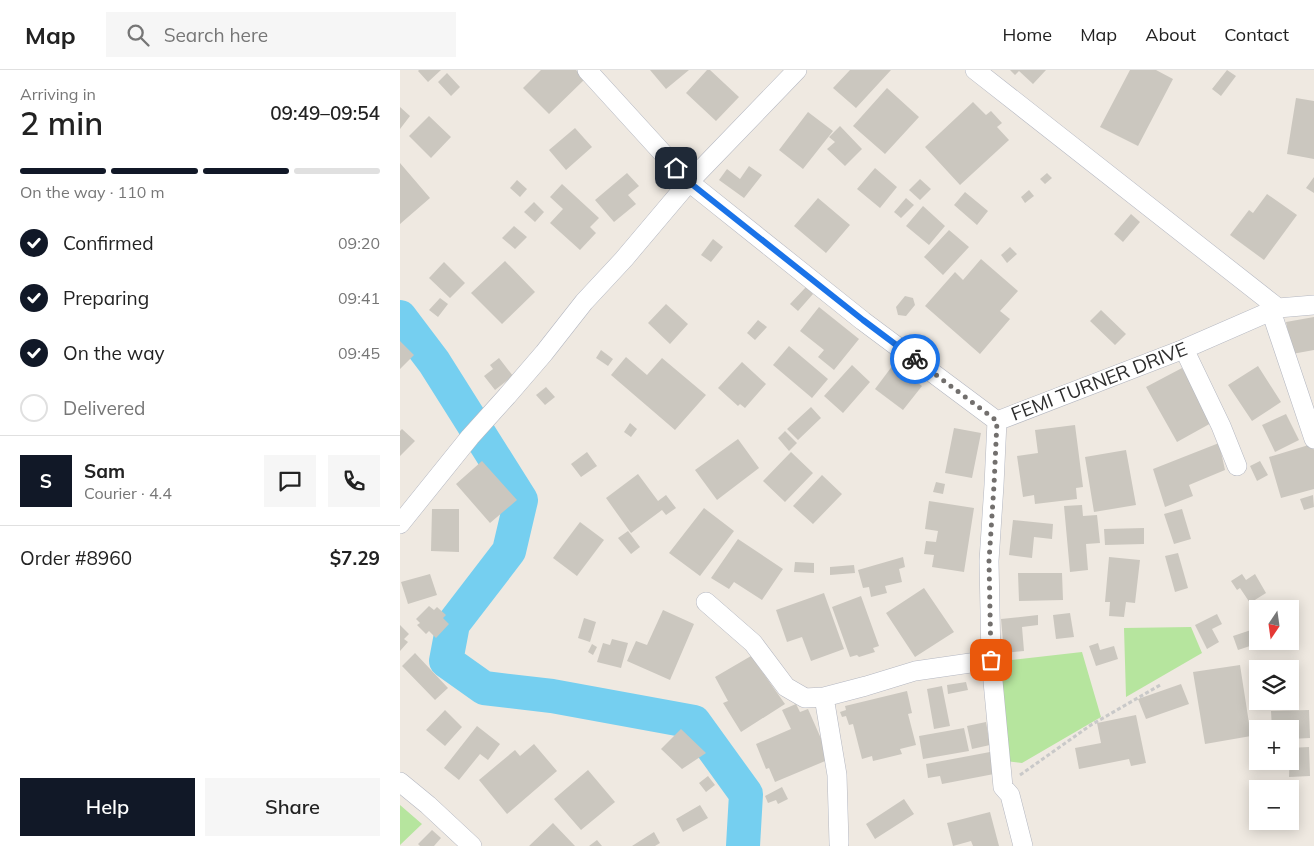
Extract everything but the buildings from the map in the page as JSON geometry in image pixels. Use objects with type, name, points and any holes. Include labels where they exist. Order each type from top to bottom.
[{"type":"street","name":"FEMI TURNER DRIVE","points":[[587,70],[689,182],[863,320],[997,421],[1184,349],[1275,309],[1314,306]]},
{"type":"street","points":[[400,524],[474,432],[544,353],[584,302],[624,259],[689,182],[797,70]]},
{"type":"street","points":[[975,70],[1275,309],[1314,439]]},
{"type":"street","points":[[1184,349],[1221,426],[1237,466]]},
{"type":"street","points":[[997,421],[989,561],[991,660],[1003,787],[1010,794],[1023,846]]},
{"type":"street","points":[[706,602],[753,643],[786,687],[805,698],[824,696],[866,686],[915,671],[991,660]]},
{"type":"street","points":[[824,696],[836,775],[839,843]]},
{"type":"street","points":[[400,782],[472,846]]},
{"type":"path","points":[[1003,787],[1092,725],[1162,684]]},
{"type":"green space","points":[[1191,627],[1202,653],[1126,697],[1124,628]]},
{"type":"green space","points":[[1082,652],[1101,717],[1022,763],[1005,761],[994,662]]},
{"type":"green space","points":[[400,805],[422,824],[400,845]]},
{"type":"waterway","points":[[400,317],[434,362],[521,500],[509,551],[453,624],[446,661],[484,688],[552,696],[694,722],[746,794],[743,846]]},
{"type":"way so far","points":[[915,359],[997,421],[989,561],[991,660]]},
{"type":"route","points":[[676,168],[689,182],[915,359]]}]
